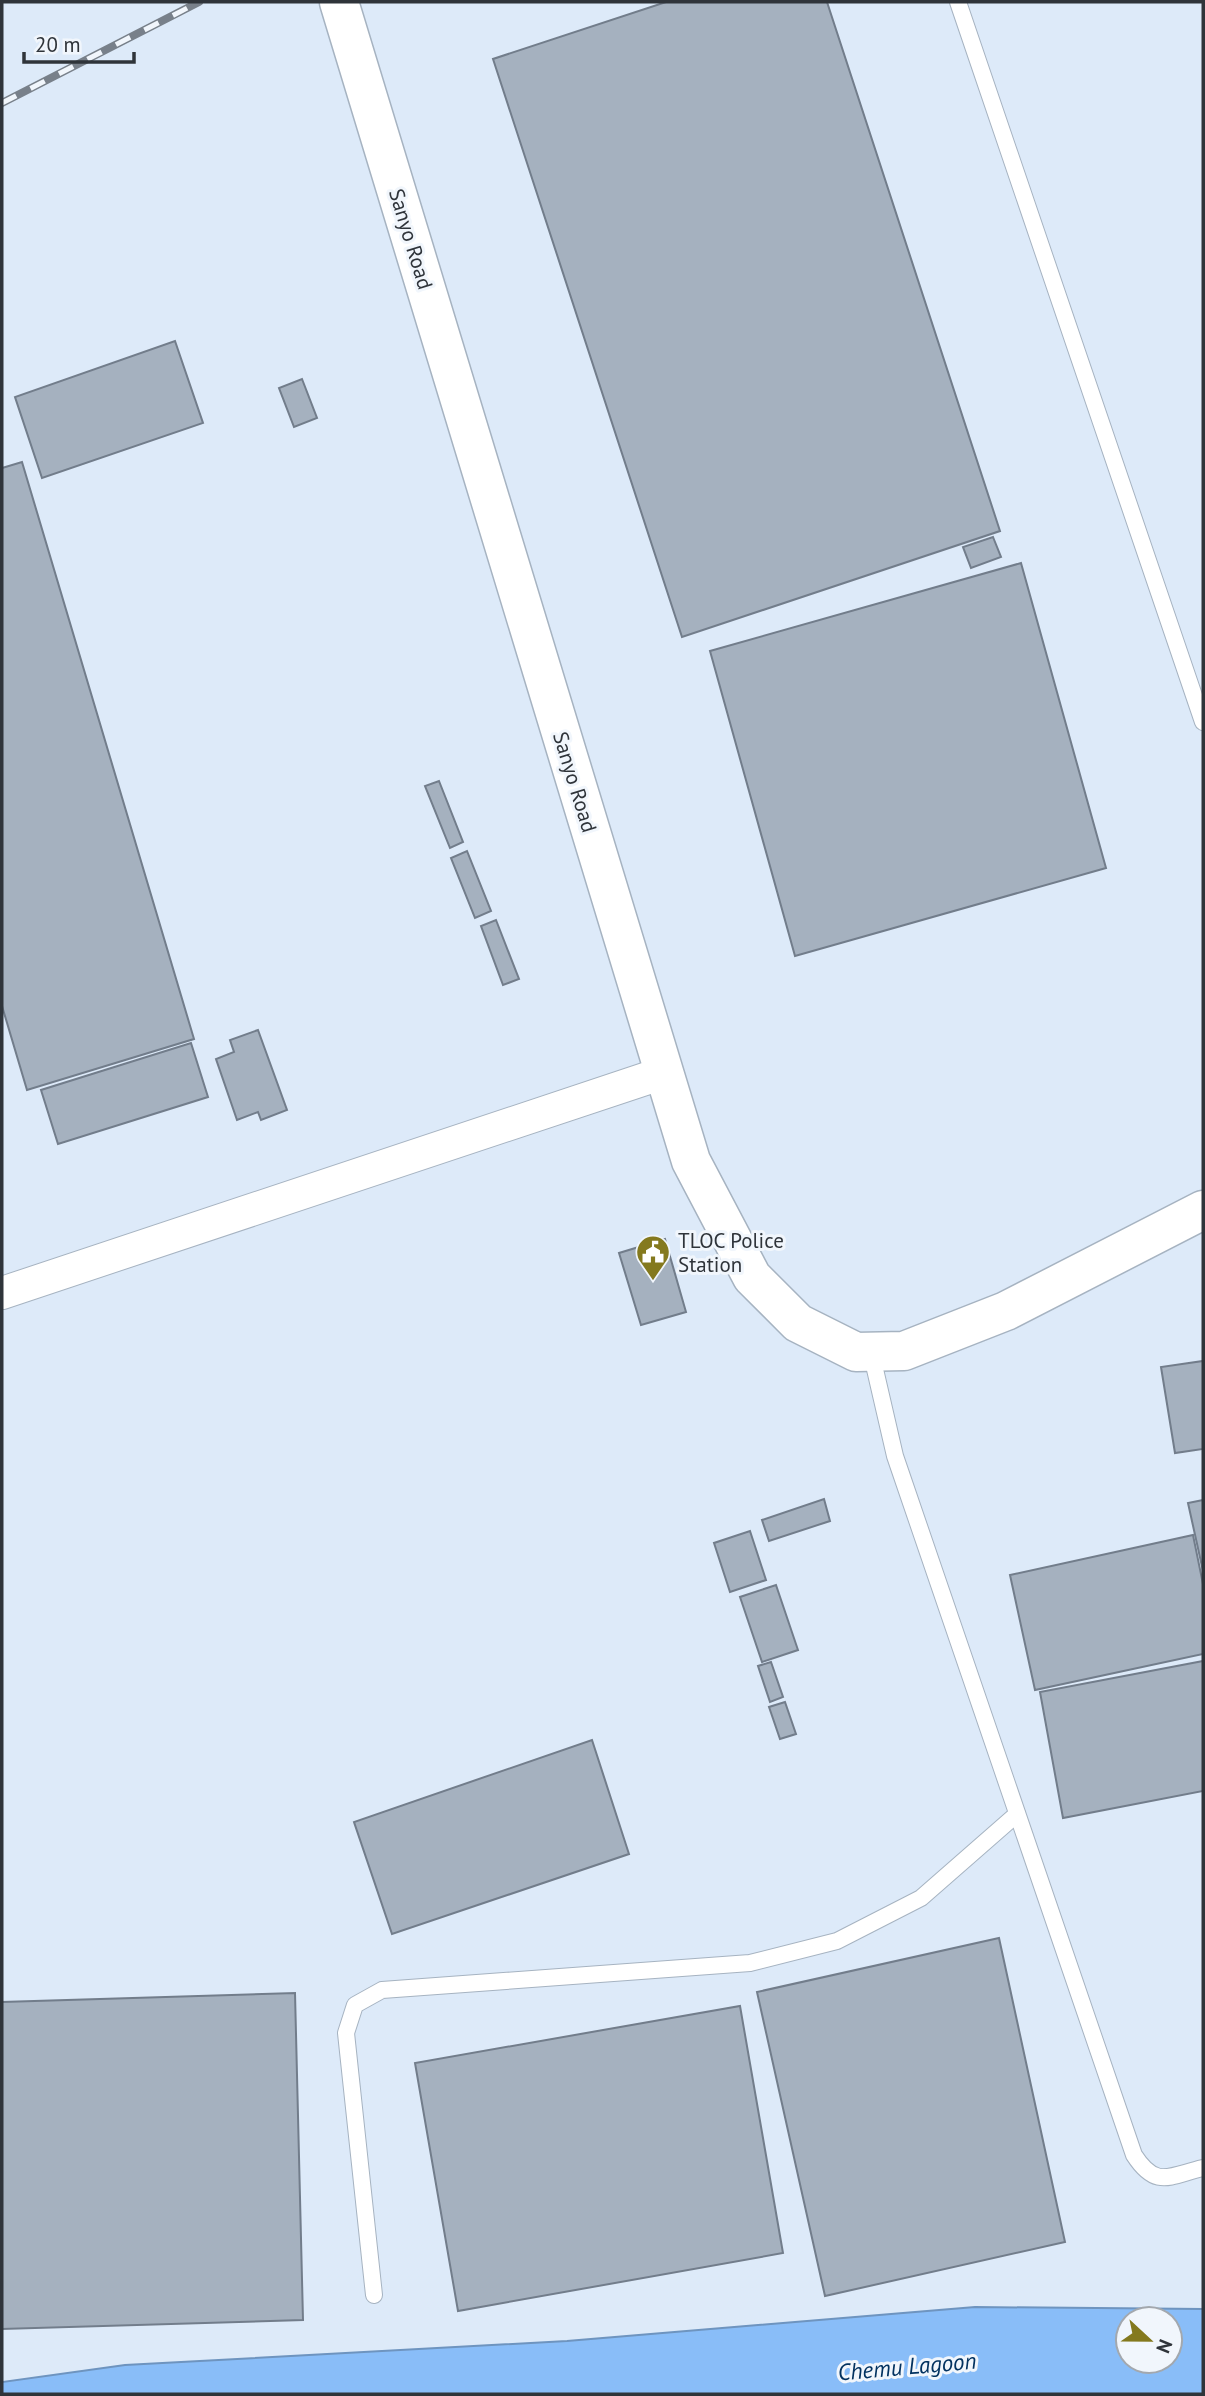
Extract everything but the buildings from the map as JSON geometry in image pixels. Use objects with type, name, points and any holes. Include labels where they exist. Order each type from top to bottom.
[{"type":"street","name":"Sanyo Road","points":[[341,11],[691,1161],[752,1278],[798,1322],[856,1352],[904,1351],[1006,1311],[1203,1210]]},
{"type":"street","points":[[2,1293],[663,1073]]},
{"type":"lane","points":[[958,2],[1203,722]]},
{"type":"lane","points":[[871,1352],[895,1456],[1133,2155],[1144,2171],[1158,2178],[1203,2168]]},
{"type":"lane","points":[[374,2295],[346,2033],[355,2005],[382,1990],[750,1963],[837,1941],[921,1898],[1017,1814]]},
{"type":"water","name":"Chemu Lagoon","points":[[975,2307],[1114,2308],[1114,2375],[1184,2375],[1184,2309],[1203,2309],[1203,2394],[2,2394],[2,2382],[125,2365],[567,2341]]},
{"type":"railway","points":[[2,103],[199,2]]},
{"type":"place","name":"TLOC Police Station","points":[[653,1282]]}]
